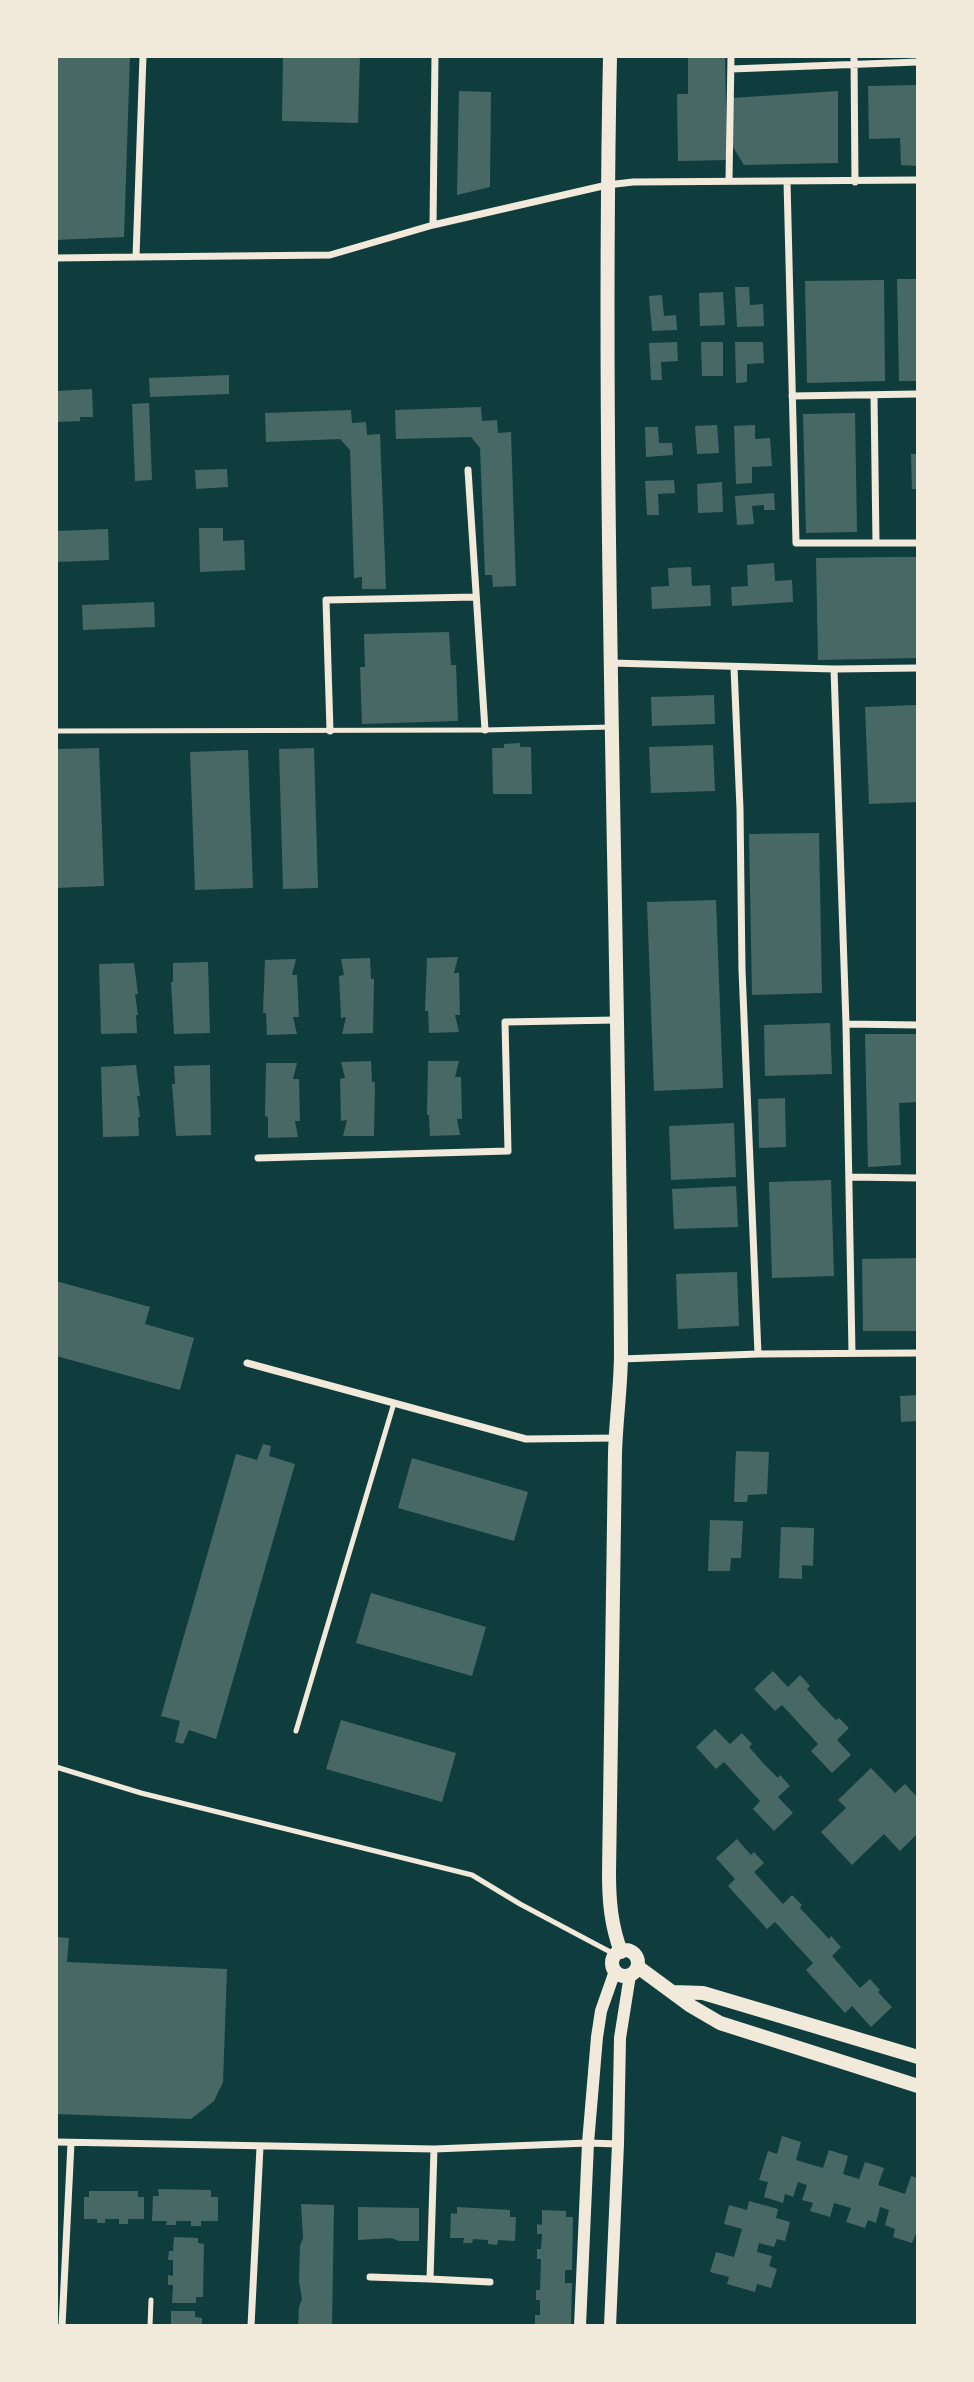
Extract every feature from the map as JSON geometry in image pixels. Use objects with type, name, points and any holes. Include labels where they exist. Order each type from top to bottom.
[{"type":"main road","points":[[610,56],[607,185],[610,663],[621,1359],[616,1438],[609,1907],[618,1954],[613,1963],[674,1992],[691,2006],[720,2023],[918,2086]]},
{"type":"main road","points":[[618,1954],[628,1951],[635,1955],[627,1971]]},
{"type":"main road","points":[[674,1992],[703,1993],[918,2057]]},
{"type":"street","points":[[136,257],[143,56]]},
{"type":"street","points":[[433,225],[435,56]]},
{"type":"street","points":[[729,180],[731,56]]},
{"type":"street","points":[[731,69],[854,60],[918,62]]},
{"type":"street","points":[[854,60],[855,182]]},
{"type":"street","points":[[56,258],[330,255],[433,225],[633,181],[918,180]]},
{"type":"street","points":[[787,181],[796,543],[918,543]]},
{"type":"street","points":[[792,396],[918,394]]},
{"type":"street","points":[[874,395],[876,543]]},
{"type":"street","points":[[468,470],[485,730]]},
{"type":"street","points":[[330,731],[326,600],[477,597]]},
{"type":"street","points":[[610,663],[834,670],[918,668]]},
{"type":"street","points":[[734,667],[740,809],[742,971],[758,1354]]},
{"type":"street","points":[[834,670],[846,1024],[852,1353]]},
{"type":"street","points":[[258,1158],[508,1151],[505,1022],[617,1020]]},
{"type":"street","points":[[846,1024],[918,1025]]},
{"type":"street","points":[[849,1177],[918,1178]]},
{"type":"street","points":[[621,1359],[758,1354],[918,1353]]},
{"type":"street","points":[[247,1363],[526,1439],[616,1438]]},
{"type":"street","points":[[580,2326],[588,2143],[597,2037],[601,2011],[627,1971]]},
{"type":"street","points":[[610,2326],[620,2038],[627,1971]]},
{"type":"street","points":[[56,2143],[434,2149],[618,2144]]},
{"type":"street","points":[[62,2326],[71,2143]]},
{"type":"street","points":[[251,2326],[260,2147]]},
{"type":"street","points":[[430,2279],[434,2149]]},
{"type":"street","points":[[370,2277],[491,2282]]},
{"type":"lane","points":[[56,731],[611,727]]},
{"type":"lane","points":[[296,1731],[394,1403]]},
{"type":"lane","points":[[56,1766],[141,1793],[472,1875],[520,1904],[618,1954]]},
{"type":"lane","points":[[150,2326],[151,2300]]},
{"type":"building","points":[[56,56],[130,56],[124,237],[56,240]]},
{"type":"building","points":[[283,56],[360,56],[358,123],[282,121]]},
{"type":"building","points":[[688,56],[725,56],[727,160],[678,161],[677,94],[688,94]]},
{"type":"building","points":[[918,85],[918,166],[901,165],[900,138],[869,139],[868,86]]},
{"type":"building","points":[[459,91],[491,92],[490,187],[457,195]]},
{"type":"building","points":[[838,91],[838,163],[744,165],[733,147],[732,98]]},
{"type":"building","points":[[897,279],[918,279],[918,381],[899,381]]},
{"type":"building","points":[[884,280],[885,381],[807,383],[805,281]]},
{"type":"building","points":[[735,287],[749,287],[750,305],[763,304],[764,326],[737,327]]},
{"type":"building","points":[[723,292],[725,325],[700,326],[699,293]]},
{"type":"building","points":[[662,295],[664,316],[676,315],[677,330],[652,331],[649,296]]},
{"type":"building","points":[[677,342],[678,361],[661,362],[662,380],[651,380],[649,343]]},
{"type":"building","points":[[701,342],[723,342],[723,376],[702,376]]},
{"type":"building","points":[[735,342],[763,342],[764,363],[747,364],[747,382],[736,383]]},
{"type":"building","points":[[229,375],[229,394],[150,397],[149,378]]},
{"type":"building","points":[[92,389],[93,417],[80,417],[80,421],[56,422],[56,391]]},
{"type":"building","points":[[149,403],[152,480],[135,481],[132,404]]},
{"type":"building","points":[[481,407],[482,421],[497,420],[498,433],[511,432],[516,586],[493,587],[492,575],[485,575],[480,448],[471,437],[396,439],[395,410]]},
{"type":"building","points":[[351,410],[352,423],[366,422],[367,435],[380,434],[386,589],[362,589],[362,577],[354,578],[350,450],[340,439],[266,442],[265,413]]},
{"type":"building","points":[[855,413],[857,532],[806,533],[803,414]]},
{"type":"building","points":[[717,425],[719,453],[697,454],[695,426]]},
{"type":"building","points":[[755,425],[755,439],[770,438],[772,466],[752,467],[752,483],[736,484],[734,426]]},
{"type":"building","points":[[645,427],[658,427],[659,443],[672,443],[673,455],[646,457]]},
{"type":"building","points":[[911,454],[918,454],[918,489],[912,489]]},
{"type":"building","points":[[227,469],[228,487],[196,489],[195,470]]},
{"type":"building","points":[[674,480],[675,493],[658,494],[659,515],[647,515],[645,481]]},
{"type":"building","points":[[722,482],[723,512],[698,513],[697,484]]},
{"type":"building","points":[[774,493],[775,510],[764,510],[764,505],[752,506],[754,524],[737,525],[735,496]]},
{"type":"building","points":[[199,528],[223,528],[223,541],[244,540],[245,570],[200,572]]},
{"type":"building","points":[[108,529],[109,560],[56,562],[56,531]]},
{"type":"building","points":[[918,557],[918,658],[818,660],[816,558]]},
{"type":"building","points":[[774,563],[775,581],[792,580],[793,602],[732,606],[731,587],[748,586],[747,565]]},
{"type":"building","points":[[691,567],[692,586],[710,585],[711,606],[652,609],[651,587],[669,586],[668,568]]},
{"type":"building","points":[[154,602],[155,627],[83,630],[82,605]]},
{"type":"building","points":[[449,632],[451,665],[456,665],[458,721],[362,724],[360,667],[365,667],[364,634]]},
{"type":"building","points":[[714,695],[715,724],[652,726],[651,697]]},
{"type":"building","points":[[916,705],[918,802],[869,804],[865,707]]},
{"type":"building","points":[[520,743],[520,747],[531,747],[532,794],[493,794],[492,748],[504,748],[504,744]]},
{"type":"building","points":[[713,745],[715,791],[651,793],[649,747]]},
{"type":"building","points":[[99,748],[104,886],[56,888],[56,749]]},
{"type":"building","points":[[314,748],[318,888],[283,889],[279,749]]},
{"type":"building","points":[[248,750],[253,888],[195,890],[190,752]]},
{"type":"building","points":[[819,833],[822,993],[752,995],[749,834]]},
{"type":"building","points":[[716,900],[723,1088],[654,1091],[647,902]]},
{"type":"building","points":[[458,957],[454,973],[459,973],[460,1015],[455,1015],[459,1032],[429,1033],[428,1011],[425,1011],[427,958]]},
{"type":"building","points":[[370,958],[371,979],[374,979],[373,1033],[342,1034],[346,1017],[341,1018],[339,976],[344,975],[341,959]]},
{"type":"building","points":[[296,959],[292,975],[297,975],[299,1017],[293,1017],[297,1034],[267,1035],[266,1013],[263,1013],[265,960]]},
{"type":"building","points":[[208,962],[210,1033],[174,1034],[171,982],[173,963]]},
{"type":"building","points":[[134,963],[138,994],[135,994],[137,1033],[101,1034],[99,964]]},
{"type":"building","points":[[830,1023],[832,1074],[765,1076],[764,1025]]},
{"type":"building","points":[[865,1034],[918,1034],[918,1102],[899,1103],[901,1165],[868,1167]]},
{"type":"building","points":[[371,1061],[372,1082],[375,1082],[374,1136],[343,1136],[347,1120],[341,1121],[340,1079],[345,1078],[341,1062]]},
{"type":"building","points":[[428,1061],[459,1061],[455,1077],[461,1077],[462,1119],[457,1119],[460,1135],[430,1136],[427,1115]]},
{"type":"building","points":[[266,1063],[297,1063],[293,1079],[299,1079],[300,1121],[295,1121],[298,1137],[268,1138],[268,1117],[265,1116]]},
{"type":"building","points":[[136,1065],[140,1096],[137,1096],[139,1136],[103,1137],[101,1067]]},
{"type":"building","points":[[210,1065],[211,1135],[176,1136],[172,1084],[175,1084],[174,1066]]},
{"type":"building","points":[[785,1098],[786,1147],[759,1148],[758,1099]]},
{"type":"building","points":[[734,1123],[736,1177],[671,1180],[669,1126]]},
{"type":"building","points":[[831,1180],[834,1276],[772,1278],[769,1182]]},
{"type":"building","points":[[736,1186],[738,1227],[674,1229],[672,1189]]},
{"type":"building","points":[[918,1258],[918,1331],[863,1331],[862,1259]]},
{"type":"building","points":[[737,1272],[739,1326],[678,1329],[676,1274]]},
{"type":"building","points":[[56,1281],[150,1307],[145,1324],[194,1338],[180,1390],[56,1356]]},
{"type":"building","points":[[918,1395],[918,1421],[901,1422],[900,1396]]},
{"type":"building","points":[[263,1444],[271,1446],[269,1456],[295,1464],[216,1739],[189,1730],[183,1744],[175,1742],[180,1721],[161,1716],[236,1454],[257,1460]]},
{"type":"building","points":[[736,1451],[769,1452],[767,1494],[748,1495],[747,1502],[734,1502]]},
{"type":"building","points":[[412,1458],[528,1492],[514,1541],[398,1508]]},
{"type":"building","points":[[710,1520],[743,1521],[741,1558],[731,1558],[730,1571],[708,1571]]},
{"type":"building","points":[[781,1527],[814,1528],[813,1566],[802,1565],[802,1579],[779,1578]]},
{"type":"building","points":[[371,1593],[486,1627],[472,1676],[356,1643]]},
{"type":"building","points":[[773,1671],[788,1687],[800,1675],[810,1686],[807,1689],[821,1705],[849,1728],[837,1740],[851,1755],[832,1773],[811,1751],[818,1744],[782,1705],[775,1711],[754,1689]]},
{"type":"building","points":[[341,1720],[456,1753],[442,1802],[326,1769]]},
{"type":"building","points":[[715,1729],[730,1744],[742,1733],[752,1744],[749,1747],[763,1763],[790,1786],[778,1797],[793,1813],[774,1831],[753,1809],[760,1801],[724,1762],[716,1769],[696,1747]]},
{"type":"building","points":[[871,1768],[895,1793],[905,1784],[918,1798],[918,1833],[900,1851],[884,1834],[852,1865],[821,1832],[846,1808],[838,1800]]},
{"type":"building","points":[[737,1839],[751,1855],[754,1852],[764,1863],[754,1872],[783,1904],[792,1895],[802,1905],[800,1908],[829,1939],[831,1936],[841,1947],[832,1956],[860,1988],[870,1979],[880,1990],[878,1992],[892,2007],[871,2027],[852,2006],[845,2013],[806,1970],[813,1963],[775,1922],[767,1929],[728,1886],[735,1879],[716,1858]]},
{"type":"building","points":[[56,1937],[69,1938],[67,1962],[227,1969],[223,2082],[214,2101],[191,2119],[56,2114]]},
{"type":"building","points":[[782,2136],[801,2142],[796,2160],[823,2168],[829,2150],[848,2156],[843,2174],[859,2179],[865,2162],[884,2168],[878,2185],[905,2194],[911,2176],[918,2178],[918,2229],[912,2243],[893,2237],[895,2229],[885,2225],[889,2210],[880,2207],[876,2223],[868,2220],[865,2228],[846,2222],[851,2208],[834,2203],[830,2217],[810,2211],[813,2203],[802,2200],[807,2185],[798,2182],[793,2197],[785,2194],[783,2203],[764,2197],[768,2182],[759,2180],[768,2151],[777,2154]]},
{"type":"building","points":[[158,2189],[211,2190],[211,2197],[218,2197],[218,2221],[201,2221],[201,2226],[191,2226],[191,2221],[176,2221],[176,2225],[166,2225],[167,2221],[152,2221],[153,2196],[159,2196]]},
{"type":"building","points":[[89,2191],[138,2191],[138,2197],[144,2197],[144,2219],[128,2219],[128,2224],[119,2224],[119,2219],[105,2219],[105,2223],[97,2223],[97,2219],[84,2219],[84,2197],[89,2197]]},
{"type":"building","points":[[749,2201],[778,2209],[776,2218],[790,2222],[785,2241],[777,2239],[774,2247],[759,2243],[757,2252],[772,2256],[769,2266],[777,2269],[771,2288],[757,2284],[755,2292],[727,2284],[729,2277],[710,2272],[716,2252],[734,2257],[742,2229],[724,2224],[729,2205],[747,2210]]},
{"type":"building","points":[[301,2204],[334,2205],[332,2326],[298,2326],[302,2299],[299,2282],[300,2246],[303,2238]]},
{"type":"building","points":[[358,2207],[419,2208],[419,2241],[399,2241],[391,2238],[358,2240]]},
{"type":"building","points":[[457,2207],[510,2210],[510,2217],[516,2217],[515,2241],[498,2240],[497,2245],[488,2244],[488,2240],[473,2239],[472,2243],[463,2243],[464,2238],[450,2238],[451,2213],[457,2214]]},
{"type":"building","points":[[542,2210],[566,2211],[566,2217],[573,2217],[572,2270],[565,2270],[565,2283],[572,2283],[571,2326],[535,2325],[535,2315],[540,2315],[540,2300],[536,2300],[536,2290],[540,2290],[541,2259],[537,2259],[537,2249],[541,2249],[542,2234],[537,2234],[537,2224],[542,2225]]},
{"type":"building","points":[[174,2237],[198,2238],[198,2243],[204,2244],[203,2297],[196,2297],[196,2303],[172,2303],[173,2285],[168,2285],[168,2275],[173,2276],[173,2260],[168,2260],[169,2251],[173,2251]]},
{"type":"building","points":[[171,2311],[195,2311],[195,2317],[202,2318],[202,2326],[171,2326]]}]
